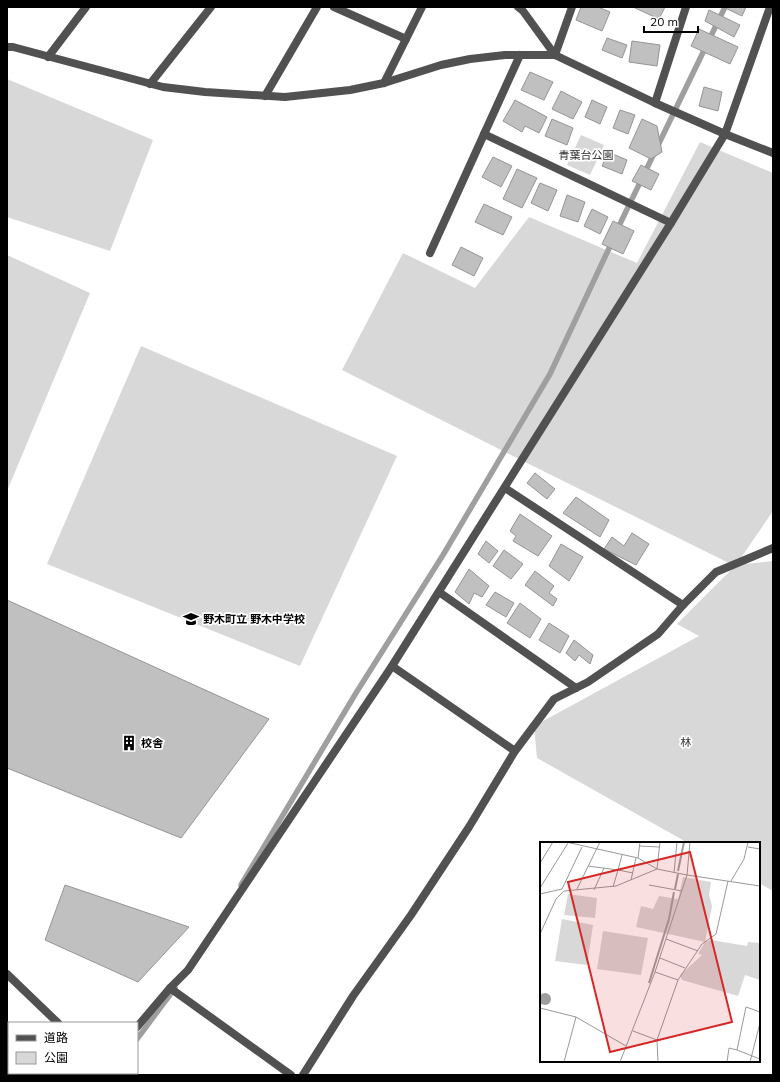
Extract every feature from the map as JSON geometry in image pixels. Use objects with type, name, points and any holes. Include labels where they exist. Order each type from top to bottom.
[{"type":"street","points":[[48,57],[86,7]]},
{"type":"street","points":[[150,84],[211,7]]},
{"type":"street","points":[[265,96],[317,7]]},
{"type":"street","points":[[334,7],[406,39]]},
{"type":"street","points":[[384,82],[422,7]]},
{"type":"street","points":[[518,7],[524,11],[555,55]]},
{"type":"street","points":[[555,55],[572,7]]},
{"type":"street","points":[[655,102],[686,7]]},
{"type":"street","points":[[138,1026],[170,988],[188,970],[392,666],[506,488],[671,223],[725,134],[770,7]]},
{"type":"street","points":[[7,47],[163,87],[205,92],[285,97],[350,90],[384,82],[441,65],[470,59],[505,55],[555,55],[725,134],[773,153]]},
{"type":"street","points":[[430,253],[520,55]]},
{"type":"street","points":[[484,134],[671,223]]},
{"type":"street","points":[[506,488],[683,605]]},
{"type":"street","points":[[303,1075],[354,996],[465,833],[515,751],[554,700],[588,682],[658,634],[683,605],[716,572],[773,548]]},
{"type":"street","points":[[439,592],[576,688]]},
{"type":"street","points":[[392,666],[515,751]]},
{"type":"street","points":[[7,974],[57,1022]]},
{"type":"street","points":[[170,988],[291,1075]]},
{"type":"green space","points":[[7,79],[153,140],[110,251],[7,217]]},
{"type":"green space","name":"青葉台公園","points":[[581,135],[604,145],[590,175],[567,165]]},
{"type":"green space","name":"林","points":[[700,142],[773,173],[773,511],[736,565],[773,561],[773,891],[760,884],[760,842],[686,842],[537,758],[534,726],[699,636],[677,624],[735,566],[342,370],[403,253],[475,288],[529,217],[637,263]]},
{"type":"green space","points":[[7,255],[90,293],[7,491]]},
{"type":"green space","points":[[141,346],[397,456],[300,666],[47,564]]},
{"type":"building","points":[[581,7],[598,7],[610,12],[602,31],[576,20]]},
{"type":"building","points":[[633,7],[665,7],[659,19]]},
{"type":"building","points":[[723,7],[746,7],[742,16]]},
{"type":"building","points":[[709,10],[740,25],[734,37],[705,21]]},
{"type":"building","points":[[699,29],[738,47],[730,64],[691,46]]},
{"type":"building","points":[[607,38],[627,45],[622,58],[602,50]]},
{"type":"building","points":[[632,41],[660,45],[657,66],[629,62]]},
{"type":"building","points":[[530,72],[553,82],[544,100],[521,90]]},
{"type":"building","points":[[704,87],[722,92],[718,111],[699,106]]},
{"type":"building","points":[[561,91],[582,102],[573,119],[552,109]]},
{"type":"building","points":[[515,100],[547,117],[539,133],[525,126],[522,132],[503,121]]},
{"type":"building","points":[[592,100],[607,107],[600,124],[585,117]]},
{"type":"building","points":[[620,110],[635,115],[628,134],[613,128]]},
{"type":"building","points":[[552,119],[573,128],[567,145],[545,136]]},
{"type":"building","points":[[642,119],[657,126],[662,152],[651,159],[629,148]]},
{"type":"building","points":[[608,152],[627,160],[622,174],[602,166]]},
{"type":"building","points":[[493,157],[512,166],[501,187],[482,177]]},
{"type":"building","points":[[641,165],[659,174],[651,190],[632,181]]},
{"type":"building","points":[[517,169],[537,178],[522,208],[503,199]]},
{"type":"building","points":[[540,183],[557,190],[548,211],[531,203]]},
{"type":"building","points":[[567,195],[585,202],[578,222],[560,216]]},
{"type":"building","points":[[484,204],[512,217],[503,235],[475,222]]},
{"type":"building","points":[[592,209],[608,217],[600,234],[584,226]]},
{"type":"building","points":[[613,221],[634,231],[623,254],[602,244]]},
{"type":"building","points":[[461,247],[483,258],[474,276],[452,265]]},
{"type":"building","points":[[535,473],[555,489],[547,499],[527,483]]},
{"type":"building","points":[[576,497],[609,520],[600,537],[563,513]]},
{"type":"building","points":[[520,514],[552,536],[538,556],[513,541],[516,536],[510,531]]},
{"type":"building","points":[[632,533],[649,544],[636,565],[604,549],[612,537],[624,546]]},
{"type":"building","points":[[486,541],[498,551],[489,563],[478,554]]},
{"type":"building","points":[[561,544],[583,557],[569,581],[549,566]]},
{"type":"building","points":[[504,550],[523,564],[511,579],[493,566]]},
{"type":"building","points":[[469,569],[489,586],[482,597],[474,593],[469,604],[455,592]]},
{"type":"building","points":[[535,571],[554,586],[549,593],[557,599],[553,606],[525,585]]},
{"type":"building","points":[[495,592],[514,603],[506,617],[486,605]]},
{"type":"building","name":"校舎","points":[[7,600],[269,719],[181,838],[7,768]]},
{"type":"building","points":[[520,603],[541,619],[530,638],[507,623]]},
{"type":"building","points":[[549,623],[569,636],[560,653],[539,640]]},
{"type":"building","points":[[574,640],[593,655],[590,664],[579,655],[575,661],[566,653]]},
{"type":"building","points":[[65,885],[189,927],[138,982],[45,940]]},
{"type":"waterway","points":[[617,230],[725,7]]},
{"type":"waterway","points":[[241,885],[356,693],[443,555],[550,374],[612,242]]},
{"type":"waterway","points":[[138,1038],[175,988]]},
{"type":"place","name":"野木町立 野木中学校","points":[[191,619]]},
{"type":"place","name":"校舎","points":[[129,743]]}]
